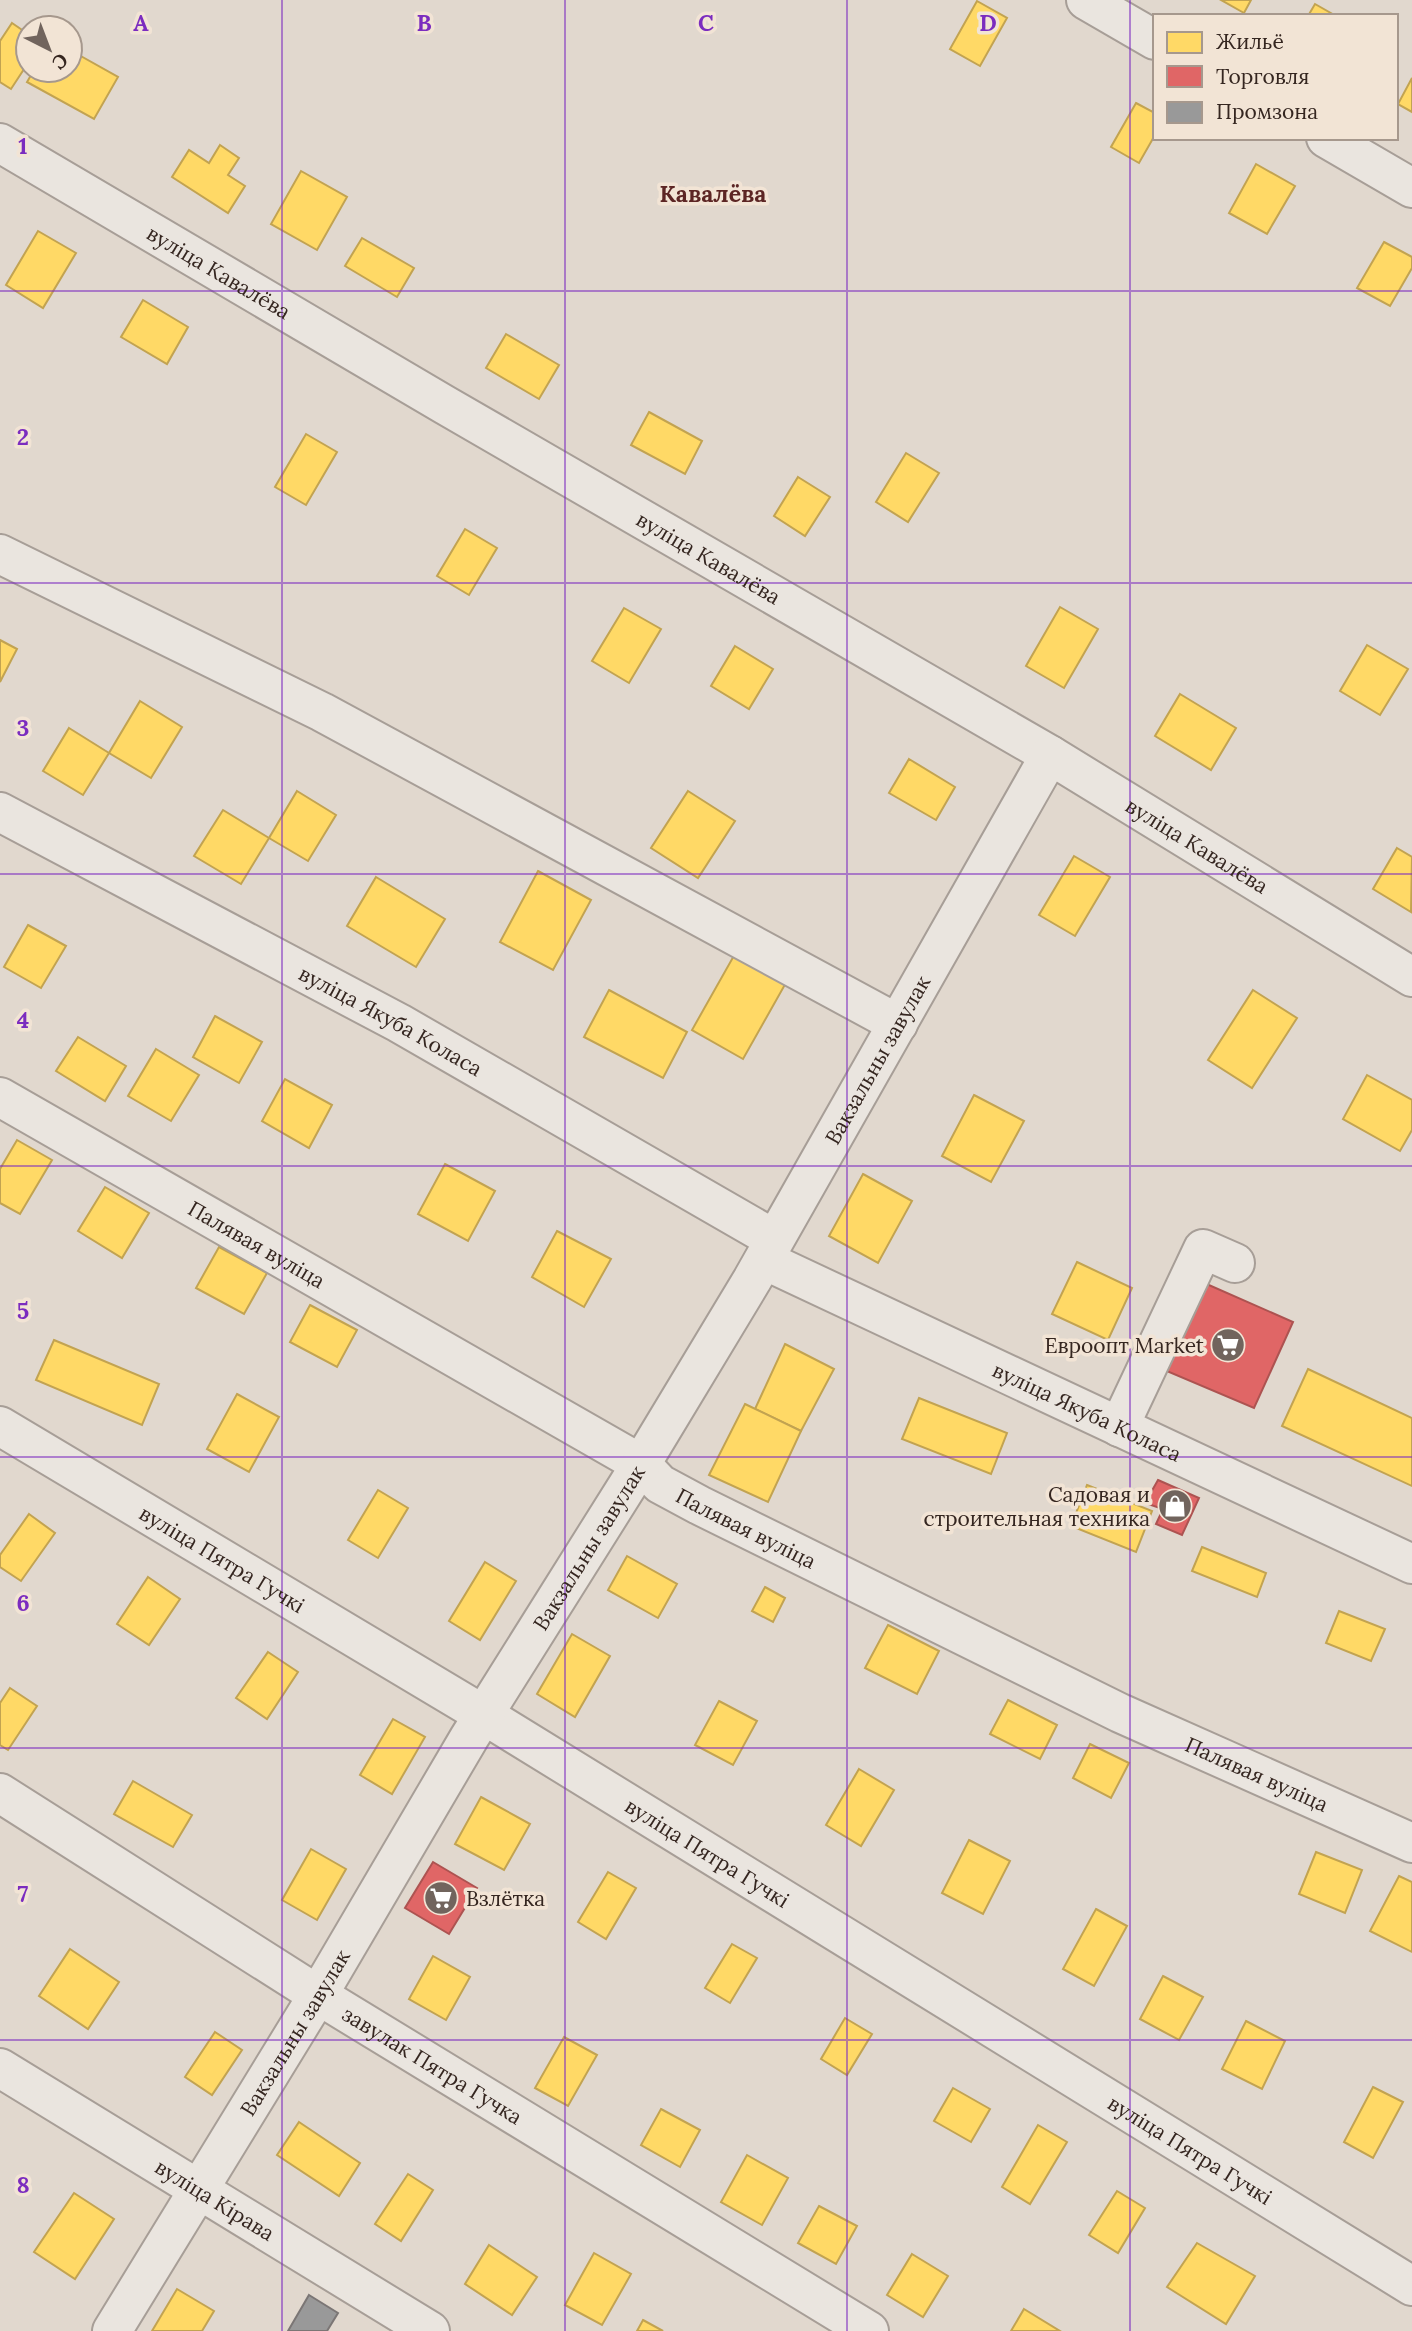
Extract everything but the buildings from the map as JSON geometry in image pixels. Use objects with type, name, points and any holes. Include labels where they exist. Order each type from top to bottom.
[{"type":"street","points":[[1086,0],[1153,39]]},
{"type":"street","points":[[1329,140],[1412,188]]},
{"type":"street","name":"вуліца Кавалёва","points":[[0,143],[433,398],[1050,755],[1412,977]]},
{"type":"street","points":[[0,554],[322,712],[898,1024]]},
{"type":"street","name":"Вакзальны завулак","points":[[112,2331],[318,1995],[484,1715],[641,1464],[769,1249],[1050,755]]},
{"type":"street","name":"вуліца Якуба Коласа","points":[[0,812],[399,1023],[769,1249],[1119,1427],[1412,1564]]},
{"type":"street","name":"Палявая вуліца","points":[[0,1097],[641,1464],[660,1484],[699,1505],[1119,1713],[1412,1843]]},
{"type":"street","points":[[1119,1427],[1203,1249],[1235,1263]]},
{"type":"street","name":"вуліца Пятра Гучкі","points":[[0,1426],[484,1715],[1412,2286]]},
{"type":"street","name":"завулак Пятра Гучка","points":[[0,1793],[318,1995],[869,2331]]},
{"type":"street","name":"вуліца Кірава","points":[[0,2068],[430,2331]]},
{"type":"place","name":"Евроопт Market","points":[[1228,1345]]},
{"type":"place","name":"Садовая и строительная техника","points":[[1175,1506]]},
{"type":"place","name":"Взлётка","points":[[441,1898]]},
{"type":"district","name":"Кавалёва","points":[[713,193]]}]
